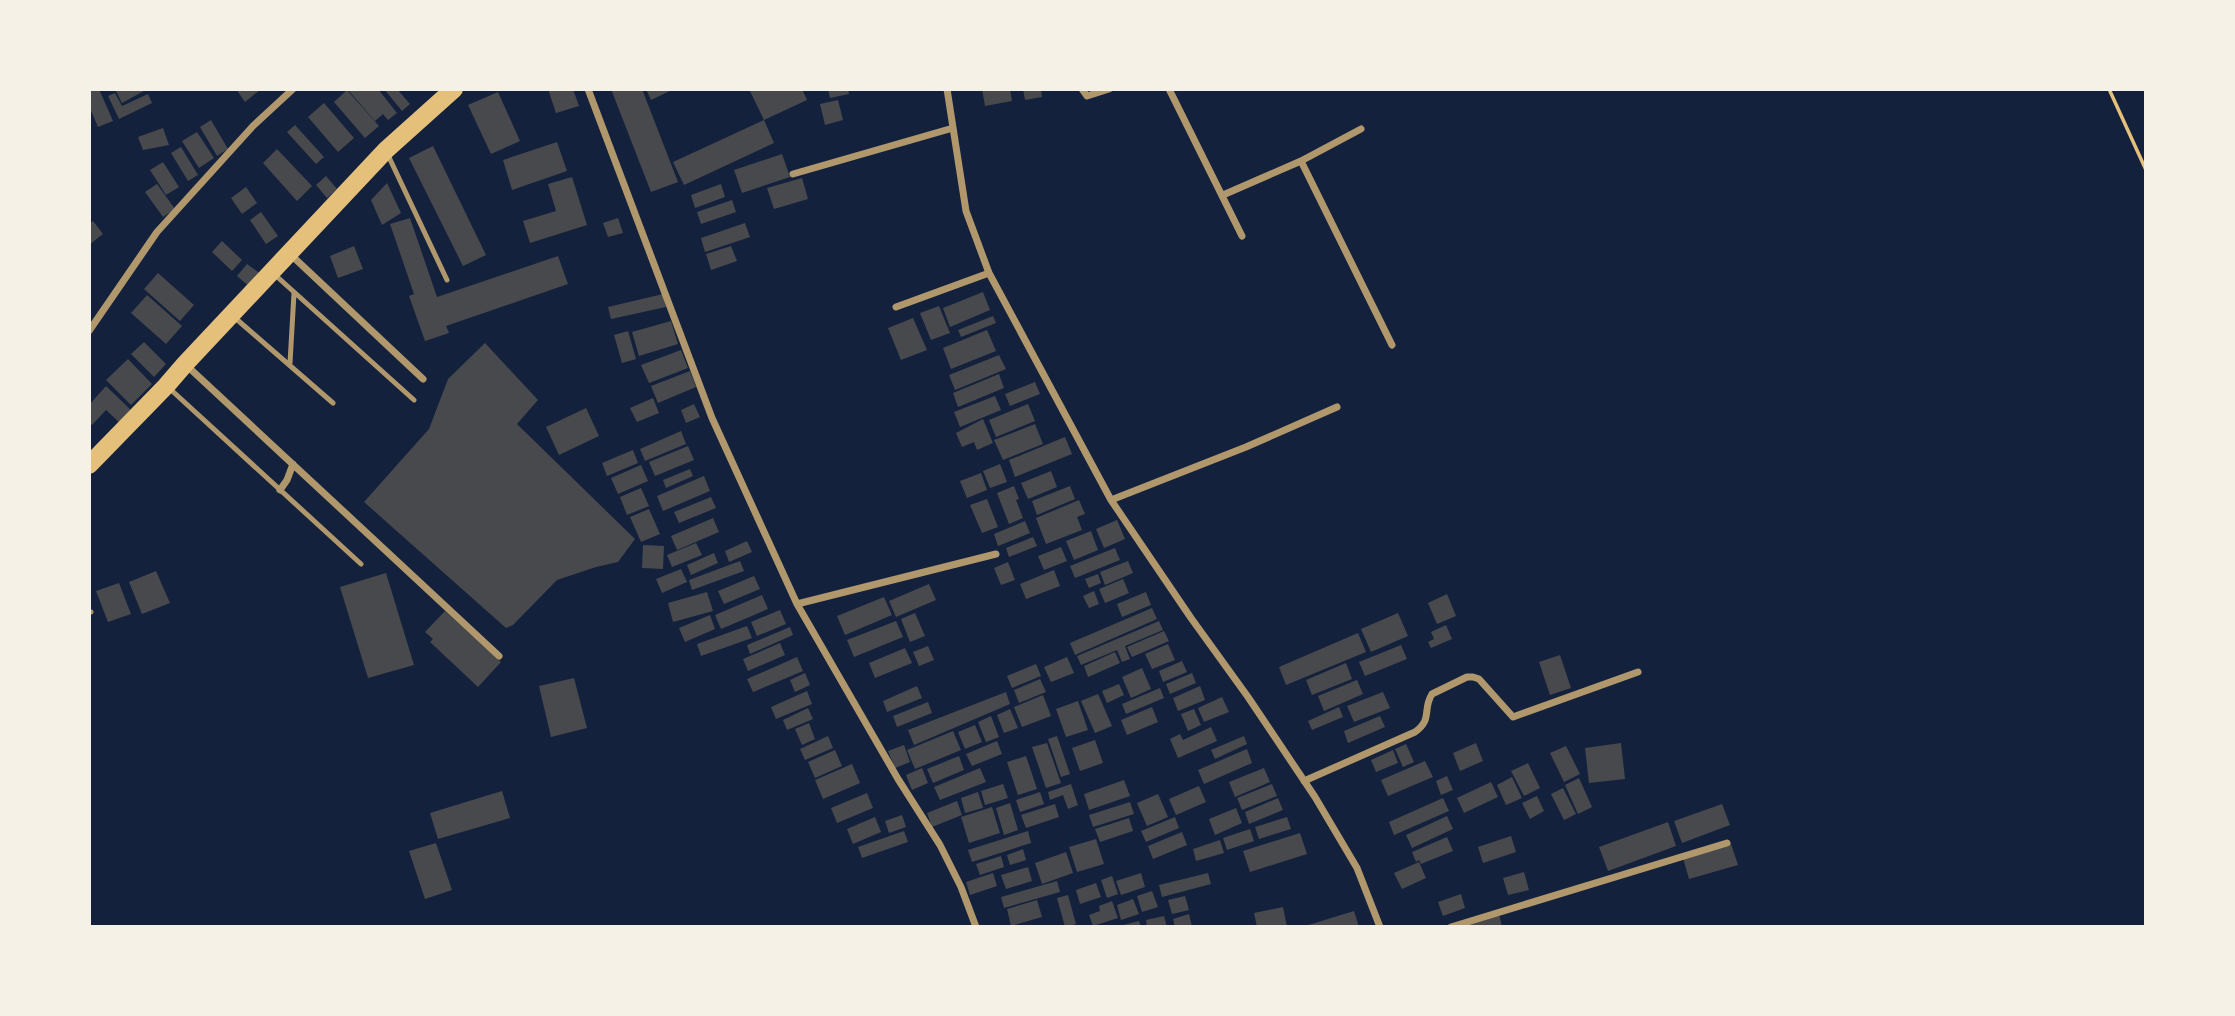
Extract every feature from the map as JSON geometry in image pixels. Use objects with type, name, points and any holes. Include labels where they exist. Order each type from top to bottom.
[{"type":"main road","points":[[89,465],[386,150],[454,89]]},
{"type":"street","points":[[89,331],[157,232],[253,126],[293,89]]},
{"type":"street","points":[[588,89],[712,418],[797,604],[898,779],[940,845],[961,887],[976,927]]},
{"type":"street","points":[[947,89],[966,211],[989,273],[1111,500],[1304,781],[1357,868],[1380,927]]},
{"type":"street","points":[[1082,89],[1087,96],[1109,89]]},
{"type":"street","points":[[1169,89],[1241,236]]},
{"type":"street","points":[[793,174],[953,128]]},
{"type":"street","points":[[1223,195],[1301,161],[1361,129]]},
{"type":"street","points":[[1301,161],[1392,345]]},
{"type":"street","points":[[289,254],[422,379]]},
{"type":"street","points":[[896,307],[989,273]]},
{"type":"street","points":[[176,374],[292,466],[499,656]]},
{"type":"street","points":[[1111,500],[1246,447],[1336,407]]},
{"type":"street","points":[[280,489],[292,466]]},
{"type":"street","points":[[797,604],[996,554]]},
{"type":"street","points":[[1304,781],[1423,727],[1428,718],[1428,700],[1432,694],[1467,677],[1479,679],[1513,718],[1638,672]]},
{"type":"street","points":[[1451,927],[1727,843]]},
{"type":"lane","points":[[386,150],[447,280]]},
{"type":"lane","points":[[272,271],[414,400]]},
{"type":"lane","points":[[290,364],[295,293]]},
{"type":"lane","points":[[231,315],[333,403]]},
{"type":"lane","points":[[176,374],[280,489],[361,564]]},
{"type":"path","points":[[2109,89],[2146,170]]},
{"type":"building","points":[[99,89],[113,121],[98,127],[89,106],[89,90]]},
{"type":"building","points":[[115,89],[143,89],[144,91],[122,103]]},
{"type":"building","points":[[236,89],[261,89],[245,102]]},
{"type":"building","points":[[378,89],[397,113],[388,120],[383,114],[375,121],[349,91]]},
{"type":"building","points":[[384,89],[397,89],[410,104],[402,111]]},
{"type":"building","points":[[548,89],[573,89],[579,106],[556,113]]},
{"type":"building","points":[[611,89],[642,89],[678,182],[651,192]]},
{"type":"building","points":[[646,89],[674,89],[651,100]]},
{"type":"building","points":[[749,89],[802,89],[807,100],[764,120]]},
{"type":"building","points":[[828,89],[848,89],[849,94],[830,98]]},
{"type":"building","points":[[982,89],[1010,89],[1012,101],[985,106]]},
{"type":"building","points":[[1023,89],[1041,89],[1042,97],[1025,100]]},
{"type":"building","points":[[347,90],[379,126],[365,138],[334,102]]},
{"type":"building","points":[[498,92],[520,141],[491,154],[468,105]]},
{"type":"building","points":[[115,93],[122,106],[148,94],[152,103],[119,119],[108,96]]},
{"type":"building","points":[[838,100],[843,120],[825,125],[820,104]]},
{"type":"building","points":[[324,103],[354,138],[338,152],[308,117]]},
{"type":"building","points":[[211,120],[228,149],[217,156],[200,127]]},
{"type":"building","points":[[764,120],[774,143],[684,185],[673,162]]},
{"type":"building","points":[[295,125],[324,157],[316,164],[287,132]]},
{"type":"building","points":[[163,128],[169,145],[143,150],[138,137]]},
{"type":"building","points":[[197,132],[214,158],[199,168],[182,141]]},
{"type":"building","points":[[557,142],[567,171],[512,190],[503,160]]},
{"type":"building","points":[[433,146],[486,255],[463,266],[409,158]]},
{"type":"building","points":[[181,147],[198,175],[188,181],[171,153]]},
{"type":"building","points":[[277,149],[312,186],[297,201],[263,163]]},
{"type":"building","points":[[782,154],[790,177],[742,193],[734,170]]},
{"type":"building","points":[[163,162],[179,187],[166,195],[150,170]]},
{"type":"building","points":[[326,176],[337,189],[327,198],[316,185]]},
{"type":"building","points":[[572,177],[587,225],[530,243],[523,221],[556,211],[548,184]]},
{"type":"building","points":[[802,178],[808,199],[774,209],[767,188]]},
{"type":"building","points":[[387,183],[401,213],[382,225],[371,200]]},
{"type":"building","points":[[157,184],[175,209],[163,217],[145,192]]},
{"type":"building","points":[[721,184],[725,197],[695,208],[691,195]]},
{"type":"building","points":[[246,187],[257,203],[242,214],[231,198]]},
{"type":"building","points":[[732,200],[736,212],[701,224],[697,212]]},
{"type":"building","points":[[261,212],[278,236],[266,244],[250,220]]},
{"type":"building","points":[[410,218],[437,297],[558,256],[568,284],[446,326],[449,333],[425,341],[409,296],[414,294],[390,224]]},
{"type":"building","points":[[618,218],[623,233],[608,237],[603,223]]},
{"type":"building","points":[[93,221],[103,234],[89,245],[89,224]]},
{"type":"building","points":[[745,223],[750,237],[705,252],[701,238]]},
{"type":"building","points":[[222,241],[242,260],[232,271],[212,252]]},
{"type":"building","points":[[354,246],[363,269],[338,278],[330,256]]},
{"type":"building","points":[[731,246],[737,261],[711,270],[706,254]]},
{"type":"building","points":[[247,264],[261,274],[250,287],[237,276]]},
{"type":"building","points":[[158,273],[194,305],[180,321],[144,289]]},
{"type":"building","points":[[983,292],[990,310],[950,327],[943,308]]},
{"type":"building","points":[[663,294],[666,307],[611,319],[608,307]]},
{"type":"building","points":[[147,295],[182,326],[166,344],[131,313]]},
{"type":"building","points":[[939,306],[950,333],[931,340],[920,313]]},
{"type":"building","points":[[993,316],[996,323],[961,337],[958,330]]},
{"type":"building","points":[[913,318],[927,350],[901,360],[888,328]]},
{"type":"building","points":[[671,321],[678,344],[639,356],[632,332]]},
{"type":"building","points":[[987,330],[996,351],[951,369],[943,348]]},
{"type":"building","points":[[628,331],[636,359],[622,363],[614,335]]},
{"type":"building","points":[[144,342],[166,364],[154,377],[131,354]]},
{"type":"building","points":[[485,343],[538,400],[517,424],[635,539],[618,562],[557,580],[513,625],[506,628],[364,502],[429,429],[448,379]]},
{"type":"building","points":[[681,350],[688,368],[649,383],[641,365]]},
{"type":"building","points":[[999,355],[1006,369],[955,390],[949,375]]},
{"type":"building","points":[[128,359],[152,384],[131,405],[106,380]]},
{"type":"building","points":[[690,371],[696,387],[658,403],[651,386]]},
{"type":"building","points":[[999,374],[1004,388],[958,407],[953,393]]},
{"type":"building","points":[[1035,382],[1040,394],[1010,406],[1005,394]]},
{"type":"building","points":[[106,386],[132,411],[121,424],[106,410],[92,425],[89,423],[89,405]]},
{"type":"building","points":[[995,396],[1001,410],[960,427],[954,412]]},
{"type":"building","points":[[653,398],[659,413],[637,422],[630,408]]},
{"type":"building","points":[[694,404],[700,417],[686,423],[681,410]]},
{"type":"building","points":[[1028,404],[1035,421],[996,437],[989,420]]},
{"type":"building","points":[[586,408],[599,436],[559,455],[546,427]]},
{"type":"building","points":[[983,419],[993,443],[977,450],[974,442],[962,447],[956,433]]},
{"type":"building","points":[[1035,424],[1043,444],[1003,460],[994,440]]},
{"type":"building","points":[[681,431],[686,444],[645,461],[640,449]]},
{"type":"building","points":[[1065,437],[1072,454],[1015,477],[1009,460]]},
{"type":"building","points":[[688,446],[694,460],[655,476],[649,462]]},
{"type":"building","points":[[633,450],[638,463],[607,476],[602,463]]},
{"type":"building","points":[[1000,464],[1007,482],[990,488],[983,471]]},
{"type":"building","points":[[641,465],[648,481],[618,494],[611,478]]},
{"type":"building","points":[[690,469],[693,476],[666,488],[663,480]]},
{"type":"building","points":[[1051,471],[1057,487],[1028,499],[1021,483]]},
{"type":"building","points":[[981,473],[987,490],[967,498],[960,481]]},
{"type":"building","points":[[704,476],[710,491],[663,511],[657,496]]},
{"type":"building","points":[[1014,486],[1023,518],[1009,524],[997,493]]},
{"type":"building","points":[[1070,486],[1075,499],[1037,515],[1032,501]]},
{"type":"building","points":[[641,488],[649,506],[627,515],[620,497]]},
{"type":"building","points":[[711,497],[716,508],[679,523],[674,512]]},
{"type":"building","points":[[987,499],[998,527],[982,533],[970,505]]},
{"type":"building","points":[[1079,500],[1085,514],[1077,517],[1082,530],[1046,544],[1036,518]]},
{"type":"building","points":[[649,509],[660,534],[641,542],[630,517]]},
{"type":"building","points":[[713,518],[719,532],[677,550],[671,536]]},
{"type":"building","points":[[1117,520],[1125,539],[1104,548],[1096,529]]},
{"type":"building","points":[[1025,521],[1030,533],[998,546],[994,534]]},
{"type":"building","points":[[1091,531],[1098,550],[1074,560],[1066,541]]},
{"type":"building","points":[[1033,537],[1037,546],[1009,557],[1006,548]]},
{"type":"building","points":[[747,541],[752,552],[729,562],[725,551]]},
{"type":"building","points":[[696,543],[702,555],[672,567],[667,555]]},
{"type":"building","points":[[643,545],[664,546],[663,569],[642,568]]},
{"type":"building","points":[[1061,547],[1067,561],[1044,570],[1038,556]]},
{"type":"building","points":[[1115,548],[1120,560],[1075,578],[1070,566]]},
{"type":"building","points":[[714,553],[718,563],[691,575],[687,565]]},
{"type":"building","points":[[740,561],[744,571],[692,590],[689,580]]},
{"type":"building","points":[[1128,561],[1133,573],[1105,585],[1100,572]]},
{"type":"building","points":[[1008,562],[1015,580],[1001,585],[994,568]]},
{"type":"building","points":[[681,569],[687,582],[662,593],[656,579]]},
{"type":"building","points":[[1054,570],[1060,586],[1026,599],[1020,584]]},
{"type":"building","points":[[156,571],[170,603],[142,614],[129,582]]},
{"type":"building","points":[[386,573],[414,665],[368,678],[340,587]]},
{"type":"building","points":[[1098,574],[1101,583],[1089,588],[1085,579]]},
{"type":"building","points":[[754,576],[760,589],[724,604],[718,591]]},
{"type":"building","points":[[1123,579],[1129,593],[1105,603],[1099,589]]},
{"type":"building","points":[[119,583],[131,614],[108,622],[96,591]]},
{"type":"building","points":[[929,584],[936,600],[896,617],[889,601]]},
{"type":"building","points":[[1094,591],[1099,604],[1089,608],[1083,596]]},
{"type":"building","points":[[707,592],[713,611],[673,622],[668,603]]},
{"type":"building","points":[[1146,592],[1151,605],[1122,617],[1117,604]]},
{"type":"building","points":[[1447,594],[1456,616],[1437,624],[1428,603]]},
{"type":"building","points":[[762,595],[768,609],[721,629],[715,615]]},
{"type":"building","points":[[884,597],[892,615],[845,635],[837,616]]},
{"type":"building","points":[[1152,608],[1157,619],[1075,655],[1070,643]]},
{"type":"building","points":[[780,610],[786,624],[757,636],[751,622]]},
{"type":"building","points":[[445,611],[501,662],[478,687],[430,642],[433,639],[425,632]]},
{"type":"building","points":[[915,613],[925,636],[910,642],[901,619]]},
{"type":"building","points":[[1398,613],[1408,636],[1371,652],[1361,629]]},
{"type":"building","points":[[710,615],[715,629],[685,642],[679,628]]},
{"type":"building","points":[[896,621],[903,637],[854,657],[847,640]]},
{"type":"building","points":[[1159,621],[1163,630],[1125,646],[1130,659],[1122,662],[1117,650],[1081,665],[1077,656]]},
{"type":"building","points":[[1446,625],[1452,639],[1431,648],[1428,642],[1434,639],[1431,632]]},
{"type":"building","points":[[747,626],[752,638],[701,656],[697,644]]},
{"type":"building","points":[[790,627],[793,635],[750,654],[747,645]]},
{"type":"building","points":[[1164,631],[1169,641],[1132,657],[1127,647]]},
{"type":"building","points":[[1358,633],[1366,652],[1286,685],[1279,667]]},
{"type":"building","points":[[780,643],[785,655],[748,671],[743,659]]},
{"type":"building","points":[[1168,644],[1175,660],[1152,669],[1145,654]]},
{"type":"building","points":[[1401,645],[1407,659],[1365,676],[1359,662]]},
{"type":"building","points":[[928,646],[934,660],[919,666],[913,652]]},
{"type":"building","points":[[905,648],[912,663],[875,678],[869,663]]},
{"type":"building","points":[[1115,652],[1120,663],[1088,677],[1084,666]]},
{"type":"building","points":[[1560,655],[1571,688],[1550,695],[1539,662]]},
{"type":"building","points":[[797,657],[803,671],[753,692],[747,679]]},
{"type":"building","points":[[1067,657],[1074,673],[1051,682],[1044,667]]},
{"type":"building","points":[[1182,661],[1187,672],[1163,682],[1159,671]]},
{"type":"building","points":[[1346,663],[1352,679],[1312,695],[1306,680]]},
{"type":"building","points":[[1036,664],[1041,676],[1012,688],[1007,676]]},
{"type":"building","points":[[1142,668],[1151,689],[1131,698],[1122,677]]},
{"type":"building","points":[[805,673],[810,685],[795,692],[790,680]]},
{"type":"building","points":[[1192,673],[1196,683],[1170,694],[1166,684]]},
{"type":"building","points":[[574,678],[587,728],[551,737],[539,686]]},
{"type":"building","points":[[1040,679],[1046,692],[1019,703],[1014,690]]},
{"type":"building","points":[[1357,680],[1363,694],[1324,711],[1318,696]]},
{"type":"building","points":[[1119,684],[1124,695],[1107,703],[1102,691]]},
{"type":"building","points":[[917,686],[922,698],[887,712],[883,701]]},
{"type":"building","points":[[1200,686],[1205,700],[1178,711],[1173,698]]},
{"type":"building","points":[[1160,688],[1164,698],[1126,714],[1122,704]]},
{"type":"building","points":[[807,691],[812,704],[776,719],[771,707]]},
{"type":"building","points":[[1006,692],[1010,704],[914,745],[908,730]]},
{"type":"building","points":[[1383,692],[1390,708],[1354,722],[1347,706]]},
{"type":"building","points":[[1098,694],[1112,726],[1095,733],[1081,701]]},
{"type":"building","points":[[1043,695],[1051,716],[1022,727],[1014,707]]},
{"type":"building","points":[[1222,697],[1229,712],[1204,722],[1198,708]]},
{"type":"building","points":[[1078,701],[1088,730],[1066,737],[1056,709]]},
{"type":"building","points":[[928,702],[932,713],[897,727],[893,716]]},
{"type":"building","points":[[1152,707],[1158,722],[1127,735],[1121,720]]},
{"type":"building","points":[[1339,707],[1343,717],[1312,730],[1308,721]]},
{"type":"building","points":[[808,708],[813,719],[787,730],[783,720]]},
{"type":"building","points":[[1010,709],[1018,728],[1004,733],[997,715]]},
{"type":"building","points":[[1194,709],[1201,725],[1188,731],[1181,714]]},
{"type":"building","points":[[991,716],[999,737],[986,742],[978,722]]},
{"type":"building","points":[[1380,716],[1385,727],[1348,743],[1344,731]]},
{"type":"building","points":[[809,723],[815,739],[802,745],[795,729]]},
{"type":"building","points":[[975,725],[982,742],[965,749],[958,732]]},
{"type":"building","points":[[1211,727],[1217,741],[1178,758],[1170,739],[1180,734],[1183,740]]},
{"type":"building","points":[[953,731],[961,750],[915,769],[907,750]]},
{"type":"building","points":[[828,736],[833,748],[805,760],[800,749]]},
{"type":"building","points":[[1057,736],[1070,774],[1061,777],[1048,739]]},
{"type":"building","points":[[1244,736],[1247,744],[1215,759],[1211,750]]},
{"type":"building","points":[[1095,740],[1103,763],[1080,771],[1072,748]]},
{"type":"building","points":[[997,741],[1002,754],[972,766],[966,754]]},
{"type":"building","points":[[1047,743],[1061,783],[1046,788],[1032,747]]},
{"type":"building","points":[[1476,743],[1483,761],[1460,771],[1453,753]]},
{"type":"building","points":[[1621,743],[1625,779],[1589,783],[1585,748]]},
{"type":"building","points":[[1406,744],[1414,762],[1403,767],[1395,749]]},
{"type":"building","points":[[904,745],[910,762],[895,768],[888,751]]},
{"type":"building","points":[[1566,746],[1580,774],[1564,782],[1550,753]]},
{"type":"building","points":[[1247,749],[1252,763],[1204,784],[1198,770]]},
{"type":"building","points":[[835,750],[842,766],[815,778],[808,762]]},
{"type":"building","points":[[1393,750],[1398,763],[1376,772],[1371,760]]},
{"type":"building","points":[[959,756],[964,770],[933,783],[927,769]]},
{"type":"building","points":[[1026,756],[1037,789],[1018,795],[1007,762]]},
{"type":"building","points":[[1425,761],[1433,777],[1388,796],[1381,780]]},
{"type":"building","points":[[1528,763],[1540,788],[1524,796],[1511,771]]},
{"type":"building","points":[[852,764],[860,783],[823,799],[815,780]]},
{"type":"building","points":[[922,768],[928,783],[912,790],[906,775]]},
{"type":"building","points":[[980,768],[986,782],[940,800],[934,787]]},
{"type":"building","points":[[1264,768],[1270,782],[1235,797],[1229,782]]},
{"type":"building","points":[[1447,776],[1453,790],[1441,795],[1436,781]]},
{"type":"building","points":[[1512,777],[1522,798],[1506,805],[1497,785]]},
{"type":"building","points":[[1579,778],[1592,807],[1578,814],[1565,785]]},
{"type":"building","points":[[1124,780],[1130,796],[1089,810],[1084,794]]},
{"type":"building","points":[[1491,782],[1498,797],[1464,813],[1457,798]]},
{"type":"building","points":[[1003,784],[1008,798],[985,805],[981,791]]},
{"type":"building","points":[[1071,784],[1078,805],[1068,809],[1063,795],[1050,800],[1048,792]]},
{"type":"building","points":[[1272,784],[1277,796],[1242,810],[1237,798]]},
{"type":"building","points":[[1199,786],[1206,802],[1176,815],[1169,799]]},
{"type":"building","points":[[1563,788],[1576,814],[1564,820],[1551,794]]},
{"type":"building","points":[[502,791],[510,818],[438,839],[430,813]]},
{"type":"building","points":[[978,792],[983,808],[965,813],[961,798]]},
{"type":"building","points":[[1040,792],[1044,804],[1020,812],[1016,800]]},
{"type":"building","points":[[867,793],[873,808],[837,823],[831,808]]},
{"type":"building","points":[[1158,794],[1168,817],[1147,826],[1137,803]]},
{"type":"building","points":[[1537,796],[1544,811],[1530,819],[1522,803]]},
{"type":"building","points":[[1278,798],[1283,810],[1249,824],[1245,812]]},
{"type":"building","points":[[1443,798],[1449,811],[1394,835],[1389,822]]},
{"type":"building","points":[[957,801],[962,815],[932,827],[927,813]]},
{"type":"building","points":[[1130,802],[1134,814],[1093,827],[1089,815]]},
{"type":"building","points":[[1010,803],[1018,830],[1004,835],[996,808]]},
{"type":"building","points":[[1055,804],[1059,817],[1026,828],[1021,815]]},
{"type":"building","points":[[1722,804],[1730,825],[1682,843],[1674,821]]},
{"type":"building","points":[[992,807],[1000,833],[969,843],[961,817]]},
{"type":"building","points":[[1236,808],[1242,823],[1215,835],[1209,819]]},
{"type":"building","points":[[902,815],[906,827],[889,833],[885,821]]},
{"type":"building","points":[[1447,816],[1453,829],[1412,848],[1406,835]]},
{"type":"building","points":[[875,817],[881,832],[853,844],[847,829]]},
{"type":"building","points":[[1175,817],[1179,828],[1146,842],[1141,831]]},
{"type":"building","points":[[1287,817],[1291,829],[1259,839],[1255,827]]},
{"type":"building","points":[[1129,818],[1133,831],[1100,842],[1095,829]]},
{"type":"building","points":[[1668,822],[1676,846],[1608,871],[1599,847]]},
{"type":"building","points":[[1250,829],[1254,841],[1227,850],[1223,838]]},
{"type":"building","points":[[904,831],[908,842],[862,858],[858,847]]},
{"type":"building","points":[[1028,831],[1031,843],[972,862],[968,850]]},
{"type":"building","points":[[1182,832],[1187,845],[1153,859],[1148,846]]},
{"type":"building","points":[[1300,833],[1307,854],[1250,872],[1243,851]]},
{"type":"building","points":[[1511,836],[1516,852],[1483,863],[1478,847]]},
{"type":"building","points":[[1447,837],[1453,851],[1421,864],[1419,860],[1416,862],[1412,852]]},
{"type":"building","points":[[1096,839],[1104,864],[1077,872],[1069,847]]},
{"type":"building","points":[[1220,840],[1224,853],[1196,861],[1193,849]]},
{"type":"building","points":[[436,843],[452,890],[425,899],[409,851]]},
{"type":"building","points":[[1731,844],[1738,865],[1689,879],[1683,858]]},
{"type":"building","points":[[1023,849],[1026,860],[1010,865],[1007,855]]},
{"type":"building","points":[[1066,852],[1073,873],[1042,884],[1035,863]]},
{"type":"building","points":[[1001,856],[1004,867],[980,875],[976,864]]},
{"type":"building","points":[[1419,862],[1426,878],[1402,889],[1394,873]]},
{"type":"building","points":[[1028,867],[1032,881],[1006,889],[1001,875]]},
{"type":"building","points":[[1524,872],[1529,890],[1508,895],[1503,878]]},
{"type":"building","points":[[993,873],[997,886],[970,895],[966,882]]},
{"type":"building","points":[[1141,873],[1145,887],[1121,895],[1116,881]]},
{"type":"building","points":[[1208,873],[1211,884],[1162,897],[1159,885]]},
{"type":"building","points":[[1112,876],[1118,894],[1107,898],[1101,880]]},
{"type":"building","points":[[1057,881],[1060,892],[1004,908],[1001,897]]},
{"type":"building","points":[[1096,883],[1101,897],[1080,904],[1076,890]]},
{"type":"building","points":[[1152,891],[1158,907],[1142,912],[1137,896]]},
{"type":"building","points":[[1461,894],[1465,908],[1443,916],[1438,902]]},
{"type":"building","points":[[1068,895],[1076,924],[1065,927],[1057,898]]},
{"type":"building","points":[[1185,896],[1189,910],[1172,914],[1168,900]]},
{"type":"building","points":[[1133,899],[1139,914],[1121,920],[1117,905]]},
{"type":"building","points":[[1037,900],[1042,917],[1011,926],[1007,909]]},
{"type":"building","points":[[1112,901],[1118,918],[1093,926],[1089,915],[1100,911],[1099,906]]},
{"type":"building","points":[[1283,907],[1287,927],[1257,927],[1254,913]]},
{"type":"building","points":[[1354,911],[1359,927],[1305,926]]},
{"type":"building","points":[[1189,914],[1192,927],[1175,927],[1173,919]]},
{"type":"building","points":[[1499,914],[1502,927],[1456,927]]},
{"type":"building","points":[[1164,916],[1167,927],[1147,927],[1146,920]]},
{"type":"building","points":[[1139,921],[1141,927],[1119,927],[1119,926]]}]
